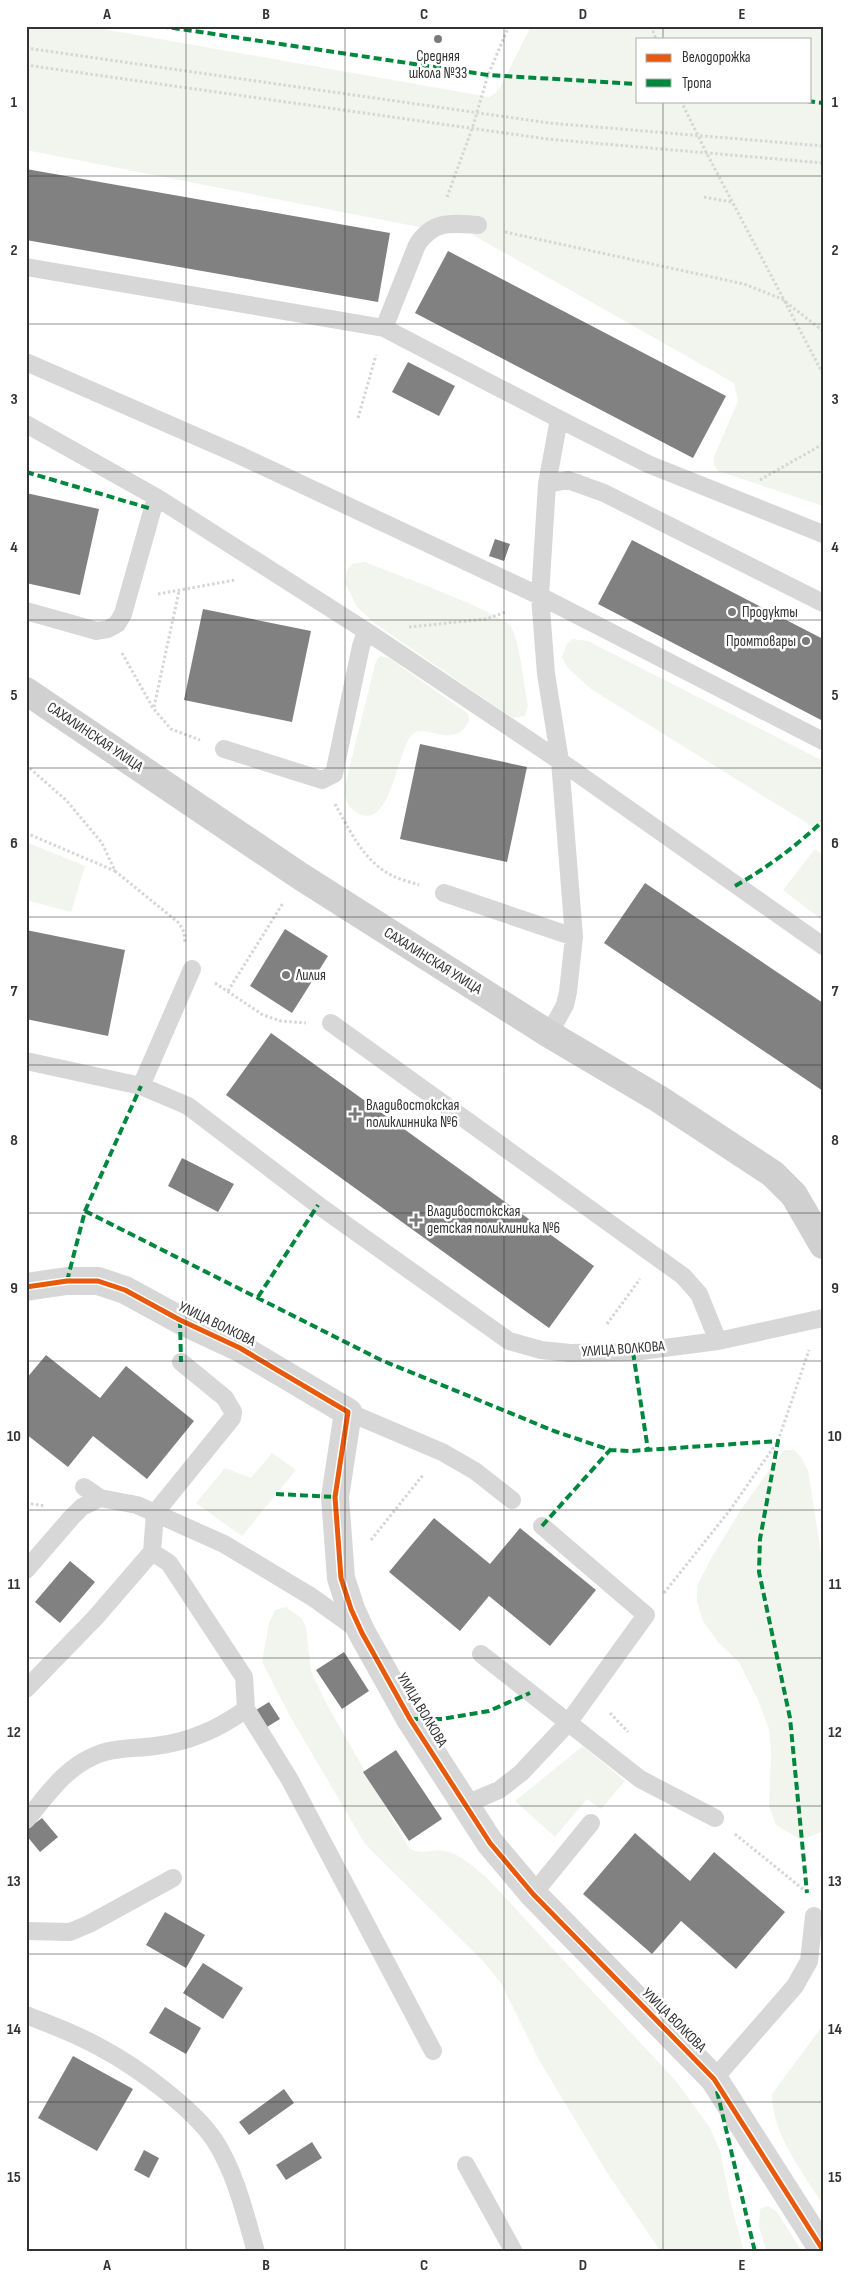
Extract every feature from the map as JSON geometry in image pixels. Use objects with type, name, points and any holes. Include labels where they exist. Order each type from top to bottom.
[{"type":"main road","name":"САХАЛИНСКАЯ УЛИЦА","points":[[26,691],[300,876],[549,1034],[659,1099],[773,1174],[794,1195],[823,1245]]},
{"type":"street","name":"УЛИЦА ВОЛКОВА","points":[[26,1287],[68,1281],[98,1281],[126,1290],[180,1320],[240,1348],[348,1412],[334,1497],[341,1578],[362,1633],[410,1719],[490,1843],[533,1894],[714,2079],[823,2250]]},
{"type":"lane","points":[[384,328],[417,245],[425,233],[437,226],[455,223],[478,225]]},
{"type":"lane","points":[[26,267],[384,328],[648,464],[823,534]]},
{"type":"lane","points":[[26,362],[239,455],[540,596],[823,741]]},
{"type":"lane","points":[[549,1034],[565,1005],[574,937],[560,760],[546,674],[540,596],[547,484],[560,419]]},
{"type":"lane","points":[[26,424],[156,497],[366,631],[560,760],[823,946]]},
{"type":"lane","points":[[547,484],[568,480],[604,493],[823,603]]},
{"type":"lane","points":[[26,611],[97,631],[108,629],[117,624],[128,598],[156,497]]},
{"type":"lane","points":[[224,749],[322,780],[334,774],[361,646],[366,631]]},
{"type":"lane","points":[[444,893],[574,937]]},
{"type":"lane","points":[[141,1086],[192,969]]},
{"type":"lane","points":[[331,1024],[683,1276],[699,1294],[718,1341]]},
{"type":"lane","name":"УЛИЦА ВОЛКОВА","points":[[26,1061],[141,1086],[188,1106],[318,1205],[510,1341],[541,1350],[585,1353],[633,1352],[718,1341],[821,1318]]},
{"type":"lane","points":[[26,1688],[111,1600],[152,1552],[155,1513],[232,1418],[233,1412],[225,1398],[181,1362]]},
{"type":"lane","points":[[348,1412],[442,1452],[475,1471],[512,1500]]},
{"type":"lane","points":[[84,1487],[100,1498],[136,1505],[224,1544],[312,1597],[362,1633]]},
{"type":"lane","points":[[26,1570],[82,1507],[100,1498]]},
{"type":"lane","points":[[466,1804],[499,1790],[521,1774],[568,1723],[646,1615],[542,1526]]},
{"type":"lane","points":[[152,1552],[170,1563],[244,1677],[246,1709],[290,1780],[433,2051]]},
{"type":"lane","points":[[481,1654],[640,1778],[715,1818]]},
{"type":"lane","points":[[26,1820],[63,1775],[91,1757],[112,1750],[156,1746],[191,1739],[230,1720],[246,1709]]},
{"type":"lane","points":[[533,1894],[591,1823]]},
{"type":"lane","points":[[26,1931],[70,1932],[89,1924],[173,1878]]},
{"type":"lane","points":[[714,2079],[796,1986],[809,1961],[814,1916]]},
{"type":"lane","points":[[26,2015],[104,2049],[168,2093],[194,2116],[214,2140],[233,2175],[256,2252]]},
{"type":"lane","points":[[466,2165],[514,2252]]},
{"type":"path","points":[[437,226],[472,129],[488,75],[509,26]]},
{"type":"path","points":[[651,26],[656,38]]},
{"type":"path","points":[[26,48],[549,123],[823,146]]},
{"type":"path","points":[[26,65],[547,139],[823,163]]},
{"type":"path","points":[[682,102],[782,299],[823,374]]},
{"type":"path","points":[[704,197],[732,202]]},
{"type":"path","points":[[478,225],[744,284],[782,299],[823,331]]},
{"type":"path","points":[[358,418],[384,328]]},
{"type":"path","points":[[730,498],[823,444]]},
{"type":"path","points":[[128,598],[225,583],[242,578],[261,565]]},
{"type":"path","points":[[153,708],[179,590]]},
{"type":"path","points":[[366,631],[486,620],[540,596]]},
{"type":"path","points":[[108,629],[153,708],[171,729],[224,749]]},
{"type":"path","points":[[26,765],[67,801],[102,843],[115,871]]},
{"type":"path","points":[[322,780],[360,848],[381,868],[394,876],[444,893]]},
{"type":"path","points":[[26,833],[115,871],[179,923],[184,932],[187,960],[192,969],[263,1015],[282,1021],[331,1024]]},
{"type":"path","points":[[228,991],[268,928]]},
{"type":"path","points":[[585,1353],[657,1257]]},
{"type":"path","points":[[679,1574],[730,1510],[778,1441],[821,1318]]},
{"type":"path","points":[[341,1578],[442,1452]]},
{"type":"path","points":[[26,1503],[36,1504]]},
{"type":"path","points":[[715,1818],[807,1893]]},
{"type":"shaded area","points":[[26,26],[86,26],[489,97],[495,94],[501,86],[531,26],[823,26],[823,506],[718,471],[714,465],[714,457],[738,401],[734,383],[459,227],[424,228],[26,150]]},
{"type":"shaded area","points":[[365,562],[467,602],[503,620],[511,627],[519,654],[528,706],[525,716],[514,718],[505,713],[377,625],[357,607],[345,583],[347,570],[352,564]]},
{"type":"shaded area","points":[[572,639],[588,641],[823,761],[823,833],[591,689],[567,667],[562,657],[566,645]]},
{"type":"shaded area","points":[[380,656],[389,658],[467,713],[469,720],[466,726],[452,735],[423,731],[411,736],[406,745],[391,790],[384,803],[376,813],[366,816],[353,810],[349,805],[346,799],[345,786],[376,661]]},
{"type":"shaded area","points":[[26,842],[85,866],[71,912],[26,900]]},
{"type":"shaded area","points":[[815,849],[823,855],[823,921],[783,890]]},
{"type":"shaded area","points":[[784,1450],[794,1450],[808,1470],[823,1566],[823,1831],[801,1840],[776,1825],[769,1806],[771,1753],[769,1729],[758,1700],[739,1662],[718,1642],[703,1621],[697,1601],[697,1586],[712,1557],[740,1511]]},
{"type":"shaded area","points":[[272,1453],[296,1470],[242,1536],[196,1503],[225,1468],[251,1478]]},
{"type":"shaded area","points":[[286,1607],[301,1618],[306,1627],[311,1671],[326,1703],[409,1848],[418,1852],[450,1852],[466,1861],[485,1876],[676,2081],[710,2128],[720,2151],[731,2204],[744,2252],[661,2252],[606,2171],[539,2060],[501,1983],[482,1960],[365,1844],[290,1716],[262,1662],[269,1623],[275,1610]]},
{"type":"shaded area","points":[[583,1746],[625,1781],[601,1809],[587,1799],[555,1837],[515,1801]]},
{"type":"shaded area","points":[[823,2025],[823,2205],[783,2138],[773,2109],[772,2094]]},
{"type":"shaded area","points":[[768,2206],[777,2212],[802,2252],[767,2252],[759,2227],[760,2209]]},
{"type":"building","points":[[26,169],[390,233],[378,302],[26,240]]},
{"type":"building","points":[[448,251],[726,396],[693,458],[415,313]]},
{"type":"building","points":[[408,362],[455,386],[439,416],[392,392]]},
{"type":"building","points":[[26,493],[99,509],[80,595],[26,583]]},
{"type":"building","points":[[495,539],[510,544],[504,561],[489,556]]},
{"type":"building","points":[[632,540],[823,639],[823,721],[598,604]]},
{"type":"building","points":[[203,609],[311,631],[292,722],[184,700]]},
{"type":"building","points":[[420,744],[527,767],[507,862],[400,839]]},
{"type":"building","points":[[645,883],[823,1003],[823,1091],[604,943]]},
{"type":"building","name":"Лилия","points":[[285,929],[328,956],[292,1013],[250,986]]},
{"type":"building","points":[[26,930],[125,950],[108,1036],[26,1019]]},
{"type":"building","points":[[271,1033],[594,1266],[549,1328],[226,1095]]},
{"type":"building","points":[[182,1158],[234,1184],[218,1212],[168,1186]]},
{"type":"building","points":[[46,1355],[100,1398],[126,1366],[194,1421],[147,1479],[93,1436],[68,1467],[26,1434],[26,1379]]},
{"type":"building","points":[[434,1518],[490,1564],[520,1528],[596,1590],[550,1646],[489,1596],[460,1631],[389,1572]]},
{"type":"building","points":[[70,1561],[95,1582],[60,1623],[35,1602]]},
{"type":"building","points":[[344,1652],[369,1691],[342,1709],[316,1670]]},
{"type":"building","points":[[269,1702],[280,1719],[267,1727],[256,1710]]},
{"type":"building","points":[[396,1750],[442,1819],[409,1841],[363,1772]]},
{"type":"building","points":[[42,1818],[58,1837],[40,1852],[26,1835],[26,1830]]},
{"type":"building","points":[[635,1833],[690,1881],[714,1852],[785,1912],[736,1969],[681,1921],[652,1954],[583,1894]]},
{"type":"building","points":[[165,1912],[205,1935],[186,1968],[146,1945]]},
{"type":"building","points":[[203,1963],[243,1988],[223,2019],[183,1993]]},
{"type":"building","points":[[165,2007],[201,2028],[186,2054],[149,2033]]},
{"type":"building","points":[[73,2056],[133,2089],[97,2151],[38,2118]]},
{"type":"building","points":[[284,2089],[294,2103],[249,2135],[239,2122]]},
{"type":"building","points":[[312,2142],[322,2158],[286,2180],[276,2165]]},
{"type":"building","points":[[144,2150],[159,2158],[149,2178],[134,2170]]},
{"type":"marked path","points":[[160,26],[488,75],[636,84]]},
{"type":"marked path","points":[[812,102],[823,103]]},
{"type":"marked path","points":[[26,472],[152,509]]},
{"type":"marked path","points":[[735,886],[781,856],[823,821]]},
{"type":"marked path","points":[[67,1281],[85,1211],[141,1086]]},
{"type":"marked path","points":[[258,1297],[318,1205]]},
{"type":"marked path","points":[[85,1211],[381,1360],[554,1431],[610,1450],[631,1451],[778,1441],[760,1539],[759,1572],[790,1718],[807,1893]]},
{"type":"marked path","points":[[180,1320],[181,1362]]},
{"type":"marked path","points":[[633,1352],[648,1450]]},
{"type":"marked path","points":[[542,1526],[610,1450]]},
{"type":"marked path","points":[[276,1494],[335,1497]]},
{"type":"marked path","points":[[410,1719],[442,1719],[489,1711],[530,1693]]},
{"type":"marked path","points":[[717,2091],[755,2252]]},
{"type":"cycle path","points":[[26,1287],[67,1281],[98,1281],[125,1290],[180,1320],[240,1348],[348,1412],[335,1497],[341,1578],[351,1609],[362,1633],[410,1719],[490,1843],[533,1894],[714,2079],[823,2250]]},
{"type":"place","name":"Средняя школа №33","points":[[438,39]]},
{"type":"place","name":"Продукты","points":[[732,612]]},
{"type":"place","name":"Промтовары","points":[[806,641]]},
{"type":"place","name":"Лилия","points":[[286,975]]},
{"type":"place","name":"Владивостокская поликлинника №6","points":[[355,1114]]},
{"type":"place","name":"Владивостокская детская поликлиника №6","points":[[416,1220]]}]
